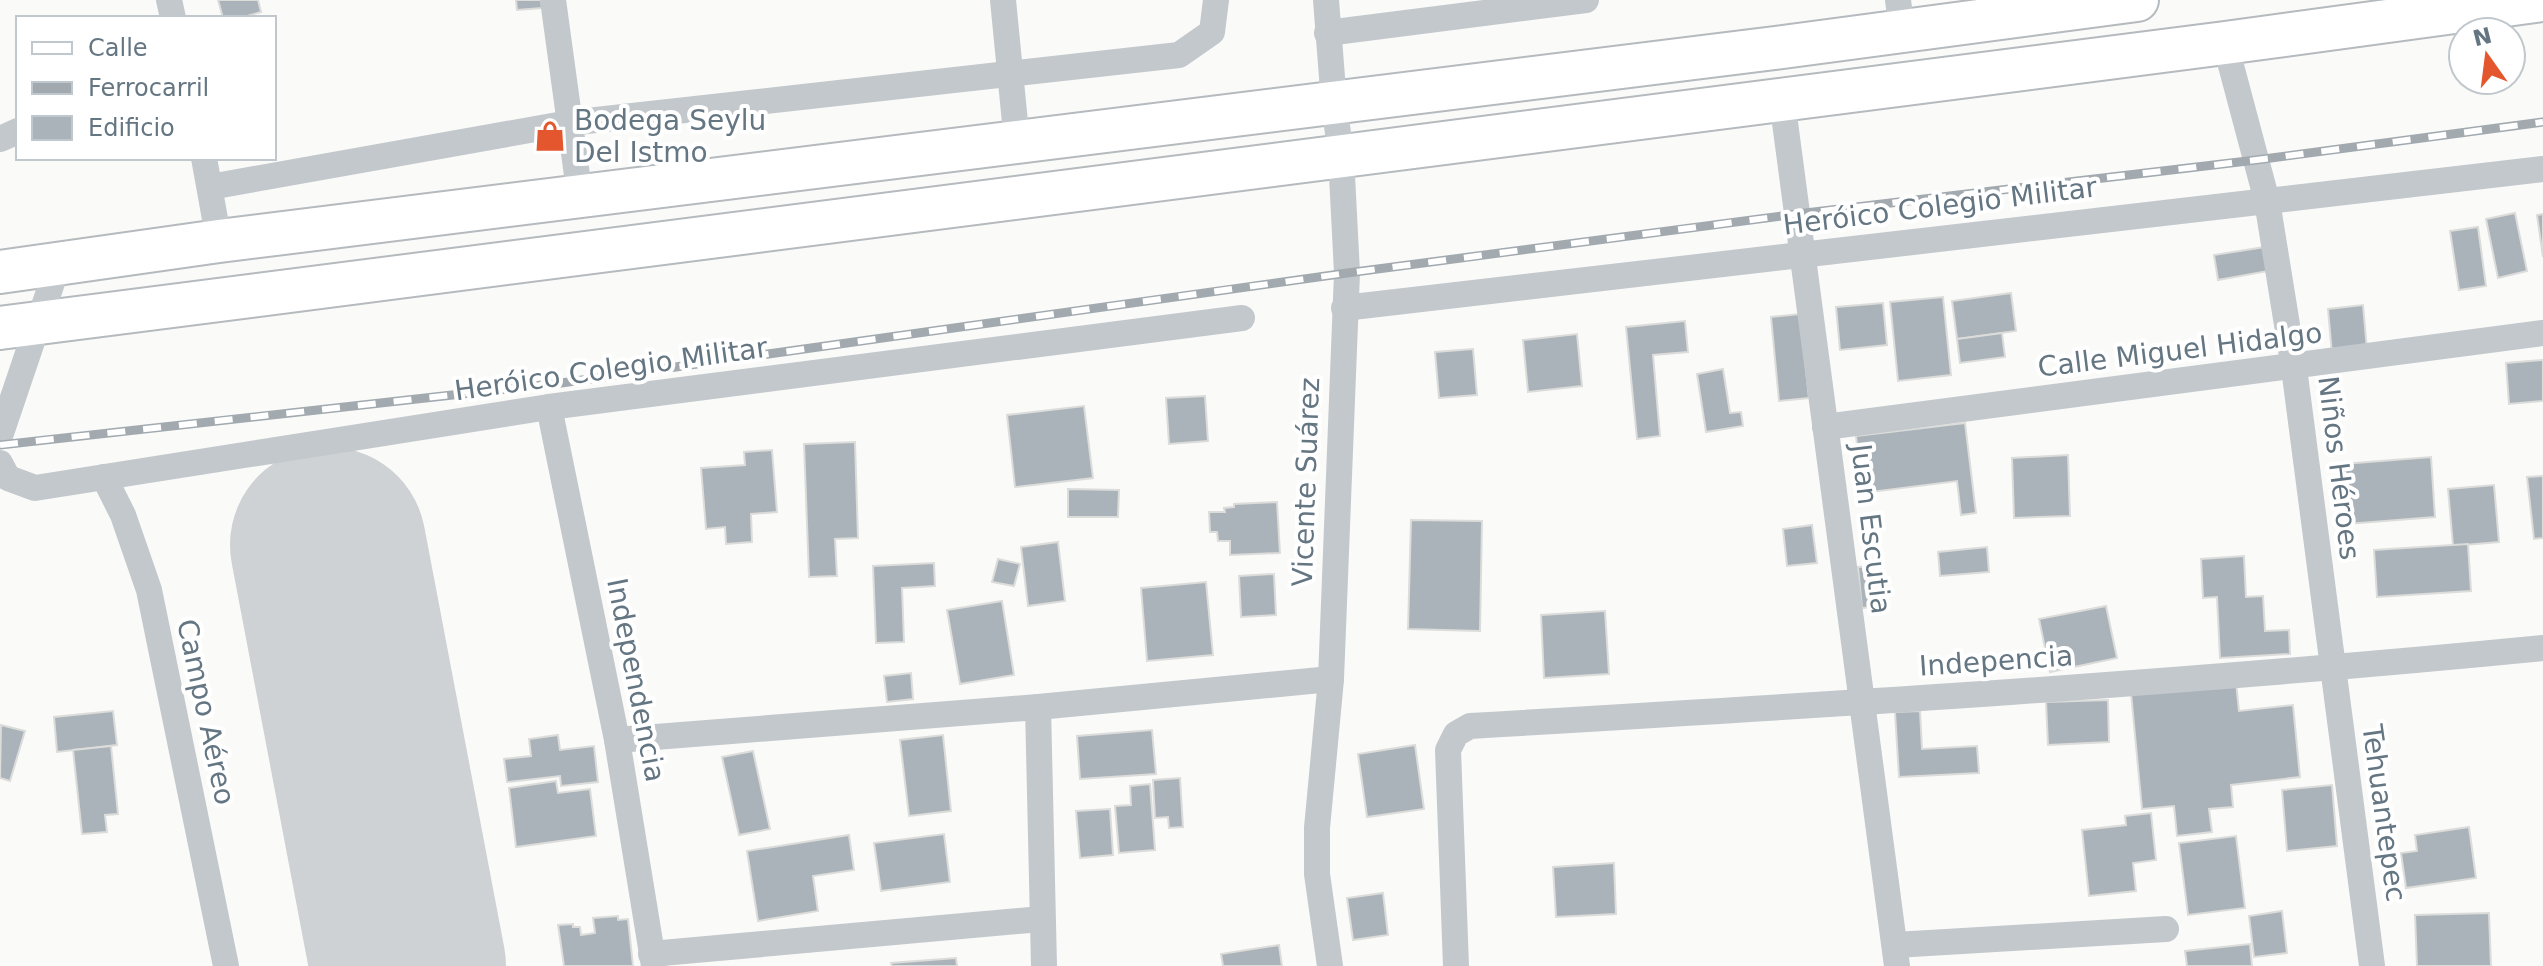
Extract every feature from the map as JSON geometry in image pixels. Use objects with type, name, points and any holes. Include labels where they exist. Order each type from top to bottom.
[{"type":"main road","points":[[0,272],[219,241],[1334,103],[1900,16],[2137,0]]},
{"type":"main road","points":[[19,326],[2542,0]]},
{"type":"street","points":[[553,0],[580,197]]},
{"type":"street","points":[[1003,0],[1017,143]]},
{"type":"street","points":[[210,187],[569,123],[1179,55],[1212,32],[1216,0]]},
{"type":"street","name":"Vicente Suárez","points":[[1326,0],[1341,156],[1347,273],[1331,679],[1317,828],[1321,911],[1330,966]]},
{"type":"street","points":[[1327,33],[1586,0]]},
{"type":"street","name":"Niños Héroes","points":[[2225,43],[2267,201],[2294,368],[2332,668]]},
{"type":"street","name":"Juan Escutia","points":[[1782,100],[1896,956]]},
{"type":"street","points":[[204,160],[219,241]]},
{"type":"street","name":"Heróico Colegio Militar","points":[[1344,308],[2543,169]]},
{"type":"street","points":[[0,436],[19,326],[59,262]]},
{"type":"street","name":"Heróico Colegio Militar","points":[[0,463],[8,478],[35,488],[549,407],[1242,318]]},
{"type":"street","name":"Calle Miguel Hidalgo","points":[[1825,427],[2543,333]]},
{"type":"street","name":"Independencia","points":[[549,407],[617,740],[652,960]]},
{"type":"street","name":"Campo Aéreo","points":[[104,477],[123,515],[149,590],[226,966]]},
{"type":"street","name":"Indepencia","points":[[1456,966],[1448,750],[1456,734],[1470,726],[1862,703],[2332,668],[2543,648]]},
{"type":"street","name":"Tehuantepec","points":[[2332,668],[2372,966]]},
{"type":"street","points":[[617,740],[1038,707],[1331,679]]},
{"type":"street","points":[[1038,707],[1044,966]]},
{"type":"street","points":[[652,960],[1041,919]]},
{"type":"street","points":[[1896,956],[2166,929]]},
{"type":"building","points":[[218,0],[258,0],[261,12],[247,16],[222,16]]},
{"type":"building","points":[[516,0],[541,0],[542,8],[517,10]]},
{"type":"building","points":[[2515,213],[2527,271],[2498,278],[2486,219]]},
{"type":"building","points":[[2543,214],[2543,257],[2537,215]]},
{"type":"building","points":[[2478,227],[2486,286],[2459,290],[2450,231]]},
{"type":"building","points":[[2265,247],[2268,271],[2218,280],[2214,255]]},
{"type":"building","points":[[2011,293],[2016,331],[1957,339],[1952,301]]},
{"type":"building","points":[[1943,297],[1951,375],[1898,381],[1890,302]]},
{"type":"building","points":[[1883,303],[1887,345],[1840,350],[1836,307]]},
{"type":"building","points":[[2363,305],[2367,350],[2332,354],[2328,309]]},
{"type":"building","points":[[1800,314],[1809,398],[1779,401],[1771,317]]},
{"type":"building","points":[[1685,321],[1688,352],[1653,355],[1660,436],[1637,439],[1626,327]]},
{"type":"building","points":[[2002,333],[2005,357],[1960,363],[1957,339]]},
{"type":"building","points":[[1577,334],[1582,386],[1528,392],[1523,340]]},
{"type":"building","points":[[1473,349],[1477,395],[1439,398],[1435,352]]},
{"type":"building","points":[[2543,360],[2543,401],[2509,404],[2506,363]]},
{"type":"building","points":[[1723,369],[1730,413],[1741,412],[1743,426],[1706,432],[1697,374]]},
{"type":"building","points":[[1205,396],[1208,441],[1169,444],[1166,398]]},
{"type":"building","points":[[1084,406],[1093,478],[1015,487],[1007,415]]},
{"type":"building","points":[[1965,423],[1976,513],[1961,515],[1957,481],[1863,493],[1856,436]]},
{"type":"building","points":[[855,442],[858,538],[835,539],[837,576],[809,577],[804,444]]},
{"type":"building","points":[[772,450],[777,512],[751,514],[752,542],[726,544],[725,527],[706,529],[701,468],[745,465],[744,452]]},
{"type":"building","points":[[2068,455],[2070,516],[2014,518],[2012,458]]},
{"type":"building","points":[[2431,457],[2435,517],[2347,524],[2343,464]]},
{"type":"building","points":[[2543,476],[2543,538],[2534,539],[2527,477]]},
{"type":"building","points":[[2494,485],[2499,542],[2453,546],[2448,489]]},
{"type":"building","points":[[1068,489],[1119,490],[1118,517],[1068,517]]},
{"type":"building","points":[[1277,502],[1280,553],[1230,555],[1230,541],[1218,541],[1217,532],[1210,532],[1209,512],[1225,512],[1224,508],[1234,507],[1234,504]]},
{"type":"building","points":[[1411,520],[1482,521],[1480,631],[1408,629]]},
{"type":"building","points":[[1812,525],[1817,563],[1787,566],[1783,529]]},
{"type":"building","points":[[1058,542],[1065,601],[1028,606],[1021,547]]},
{"type":"building","points":[[2468,544],[2471,591],[2377,597],[2374,550]]},
{"type":"building","points":[[1987,547],[1989,572],[1940,576],[1938,552]]},
{"type":"building","points":[[2244,556],[2246,597],[2263,596],[2265,631],[2289,630],[2290,654],[2220,658],[2217,597],[2203,598],[2201,559]]},
{"type":"building","points":[[998,559],[1020,564],[1014,586],[992,582]]},
{"type":"building","points":[[934,563],[935,586],[902,588],[904,642],[876,643],[873,566]]},
{"type":"building","points":[[1874,566],[1877,606],[1862,608],[1858,567]]},
{"type":"building","points":[[1274,574],[1276,615],[1241,617],[1239,576]]},
{"type":"building","points":[[1206,582],[1213,655],[1147,661],[1141,588]]},
{"type":"building","points":[[1002,601],[1014,675],[960,684],[947,610]]},
{"type":"building","points":[[2106,606],[2117,658],[2050,672],[2039,619]]},
{"type":"building","points":[[1605,611],[1609,674],[1544,678],[1541,615]]},
{"type":"building","points":[[911,673],[913,699],[887,702],[884,676]]},
{"type":"building","points":[[2236,682],[2239,711],[2293,705],[2300,777],[2231,785],[2233,807],[2209,809],[2212,832],[2177,836],[2174,806],[2142,809],[2131,693]]},
{"type":"building","points":[[2108,700],[2109,742],[2048,745],[2046,702]]},
{"type":"building","points":[[113,711],[117,745],[57,752],[54,717]]},
{"type":"building","points":[[1920,711],[1922,749],[1977,746],[1979,773],[1899,777],[1895,712]]},
{"type":"building","points":[[1,725],[25,731],[10,781],[0,778]]},
{"type":"building","points":[[1152,730],[1156,774],[1080,779],[1077,736]]},
{"type":"building","points":[[558,735],[560,750],[594,746],[598,782],[561,786],[560,776],[507,782],[504,759],[531,756],[529,739]]},
{"type":"building","points":[[943,735],[951,811],[909,816],[900,740]]},
{"type":"building","points":[[1415,745],[1424,809],[1367,817],[1358,754]]},
{"type":"building","points":[[111,746],[118,814],[105,815],[107,832],[82,834],[73,750]]},
{"type":"building","points":[[753,751],[770,829],[739,835],[722,757]]},
{"type":"building","points":[[1180,778],[1183,827],[1169,828],[1168,817],[1155,818],[1153,780]]},
{"type":"building","points":[[556,781],[558,793],[590,789],[596,836],[516,847],[509,788]]},
{"type":"building","points":[[1150,784],[1155,850],[1119,853],[1115,806],[1131,805],[1130,786]]},
{"type":"building","points":[[2332,785],[2337,846],[2287,851],[2282,790]]},
{"type":"building","points":[[1110,809],[1113,855],[1080,858],[1076,811]]},
{"type":"building","points":[[2151,813],[2156,860],[2133,863],[2136,891],[2089,896],[2082,830],[2126,825],[2125,816]]},
{"type":"building","points":[[2469,827],[2476,878],[2406,888],[2401,853],[2417,851],[2415,835]]},
{"type":"building","points":[[944,834],[950,882],[881,891],[874,843]]},
{"type":"building","points":[[849,835],[854,870],[813,876],[818,911],[758,921],[747,851]]},
{"type":"building","points":[[2236,836],[2245,908],[2188,915],[2179,843]]},
{"type":"building","points":[[1614,863],[1616,914],[1556,917],[1553,867]]},
{"type":"building","points":[[1383,893],[1388,935],[1353,940],[1347,898]]},
{"type":"building","points":[[2282,911],[2287,953],[2254,957],[2249,916]]},
{"type":"building","points":[[2489,913],[2491,966],[2417,966],[2415,915]]},
{"type":"building","points":[[618,916],[618,920],[628,919],[633,966],[564,966],[558,925],[580,927],[581,935],[595,933],[593,918]]},
{"type":"building","points":[[2250,944],[2252,966],[2187,966],[2185,951]]},
{"type":"building","points":[[1279,945],[1282,966],[1223,966],[1221,954]]},
{"type":"building","points":[[956,958],[957,966],[892,966],[891,963]]},
{"type":"runway","points":[[328,545],[408,966]]},
{"type":"railway","points":[[0,445],[561,383],[1347,273],[2543,122]]},
{"type":"place","name":"Bodega Seylu Del Istmo","points":[[550,136]]}]
